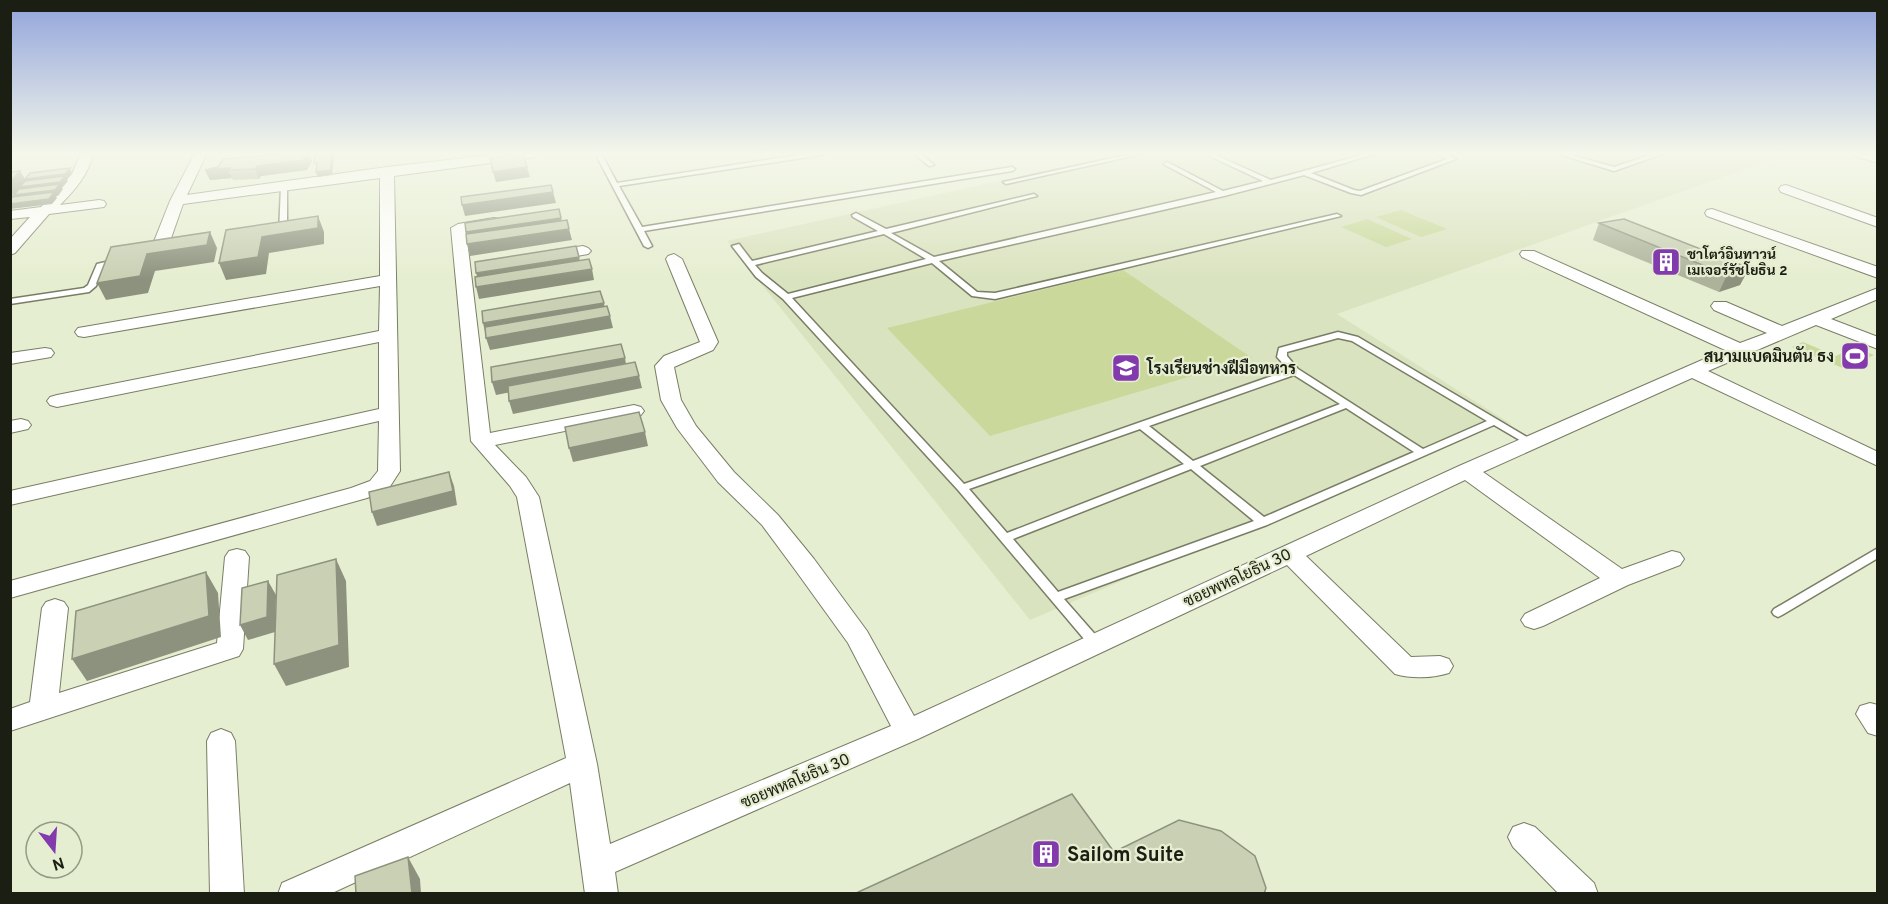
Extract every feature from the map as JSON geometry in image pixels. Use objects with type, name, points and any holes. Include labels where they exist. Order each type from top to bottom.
[{"type":"street","points":[[10,250],[28,226],[47,211],[61,195]]},
{"type":"street","points":[[161,244],[180,195]]},
{"type":"street","points":[[177,201],[218,195]]},
{"type":"street","points":[[10,590],[376,487],[386,479],[389,471],[387,195]]},
{"type":"street","points":[[1803,195],[1878,222]]},
{"type":"street","points":[[10,215],[99,204]]},
{"type":"street","points":[[1712,213],[1878,273]]},
{"type":"street","points":[[514,220],[458,228],[468,269],[467,316],[481,372],[481,441],[489,453],[522,484],[528,497],[582,764],[600,879]]},
{"type":"street","points":[[528,259],[583,251]]},
{"type":"street","points":[[1528,254],[1740,350]]},
{"type":"street","points":[[674,259],[709,342],[706,346],[671,360],[664,366],[671,400],[687,428],[726,477],[770,520],[858,638],[908,731]]},
{"type":"street","points":[[84,332],[388,279]]},
{"type":"street","name":"ซอยพหลโยธิน 30","points":[[600,879],[908,731],[1467,471],[1740,350],[1878,293]]},
{"type":"street","points":[[1720,306],[1783,333]]},
{"type":"street","points":[[467,316],[490,313]]},
{"type":"street","points":[[1816,319],[1878,344]]},
{"type":"street","points":[[57,401],[387,335]]},
{"type":"street","points":[[10,359],[45,353]]},
{"type":"street","points":[[1694,372],[1878,460]]},
{"type":"street","points":[[481,441],[634,411]]},
{"type":"street","points":[[10,498],[388,413]]},
{"type":"street","points":[[1467,471],[1619,579]]},
{"type":"street","points":[[1289,553],[1405,667],[1440,666]]},
{"type":"street","points":[[10,720],[230,649],[237,557]]},
{"type":"street","points":[[1534,620],[1619,579],[1672,559]]},
{"type":"street","points":[[43,710],[55,608]]},
{"type":"street","points":[[221,741],[227,894]]},
{"type":"street","points":[[294,894],[582,764]]},
{"type":"street","points":[[1524,837],[1582,894]]},
{"type":"lane","points":[[276,237],[285,232],[284,195]]},
{"type":"lane","points":[[621,195],[648,246]]},
{"type":"lane","points":[[639,230],[852,195]]},
{"type":"lane","points":[[786,297],[933,260],[1219,195]]},
{"type":"lane","points":[[751,264],[1034,196]]},
{"type":"lane","points":[[856,215],[933,260],[975,294],[995,296],[1336,216]]},
{"type":"lane","points":[[736,246],[759,275],[786,297],[962,488],[1095,643]]},
{"type":"lane","points":[[10,302],[86,290],[92,286],[100,266],[123,260]]},
{"type":"lane","points":[[1421,452],[1295,371],[1282,357],[1282,350],[1338,335],[1347,336],[1532,443]]},
{"type":"lane","points":[[962,488],[1295,371]]},
{"type":"lane","points":[[1005,538],[1346,405]]},
{"type":"lane","points":[[1056,597],[1263,522],[1493,422]]},
{"type":"lane","points":[[1143,426],[1263,522]]},
{"type":"lane","points":[[1778,612],[1878,552]]},
{"type":"shaded area","name":"โรงเรียนช่างฝีมือทหาร","points":[[934,195],[1672,195],[1337,314],[1511,424],[1493,422],[1030,620],[727,241]]},
{"type":"green space","points":[[1401,210],[1447,229],[1421,237],[1376,217]]},
{"type":"green space","points":[[1367,219],[1412,239],[1386,247],[1341,227]]},
{"type":"green space","points":[[1123,270],[1252,358],[990,436],[887,328]]},
{"type":"green space","name":"สนามแบดมินตัน ธง","points":[[1803,342],[1836,356],[1854,347],[1874,355],[1845,369],[1792,347]]},
{"type":"building","points":[[52,195],[49,199],[10,204],[12,197]]},
{"type":"building","points":[[475,195],[531,195],[462,205],[461,197]]},
{"type":"building","points":[[559,209],[561,218],[466,232],[465,223]]},
{"type":"building","points":[[318,216],[318,228],[262,237],[258,257],[219,263],[226,230]]},
{"type":"building","points":[[1624,219],[1749,268],[1727,275],[1599,223]]},
{"type":"building","points":[[567,220],[569,229],[467,244],[466,234]]},
{"type":"building","points":[[210,232],[207,245],[147,254],[140,276],[97,283],[111,247]]},
{"type":"building","points":[[576,246],[579,257],[476,273],[475,262]]},
{"type":"building","points":[[589,259],[592,269],[476,287],[475,277]]},
{"type":"building","points":[[600,291],[604,303],[483,323],[482,311]]},
{"type":"building","points":[[607,306],[610,316],[486,338],[485,327]]},
{"type":"building","points":[[621,344],[625,358],[492,382],[491,367]]},
{"type":"building","points":[[635,362],[639,376],[509,401],[508,386]]},
{"type":"building","points":[[639,412],[645,432],[569,448],[565,427]]},
{"type":"building","points":[[449,472],[453,491],[372,512],[369,492]]},
{"type":"building","points":[[336,559],[339,645],[274,664],[277,575]]},
{"type":"building","points":[[206,572],[209,616],[72,659],[76,611]]},
{"type":"building","points":[[268,581],[267,617],[240,625],[242,588]]},
{"type":"building","points":[[1072,794],[1114,852],[1179,820],[1221,831],[1255,856],[1266,888],[1264,894],[854,894]]},
{"type":"building","points":[[408,857],[412,894],[356,894],[355,876]]},
{"type":"place","name":"ชาโตว์อินทาวน์ เมเจอร์รัชโยธิน 2","points":[[1666,262]]},
{"type":"place","name":"สนามแบดมินตัน ธง","points":[[1855,356]]},
{"type":"place","name":"โรงเรียนช่างฝีมือทหาร","points":[[1126,368]]},
{"type":"place","name":"Sailom Suite","points":[[1046,854]]}]
